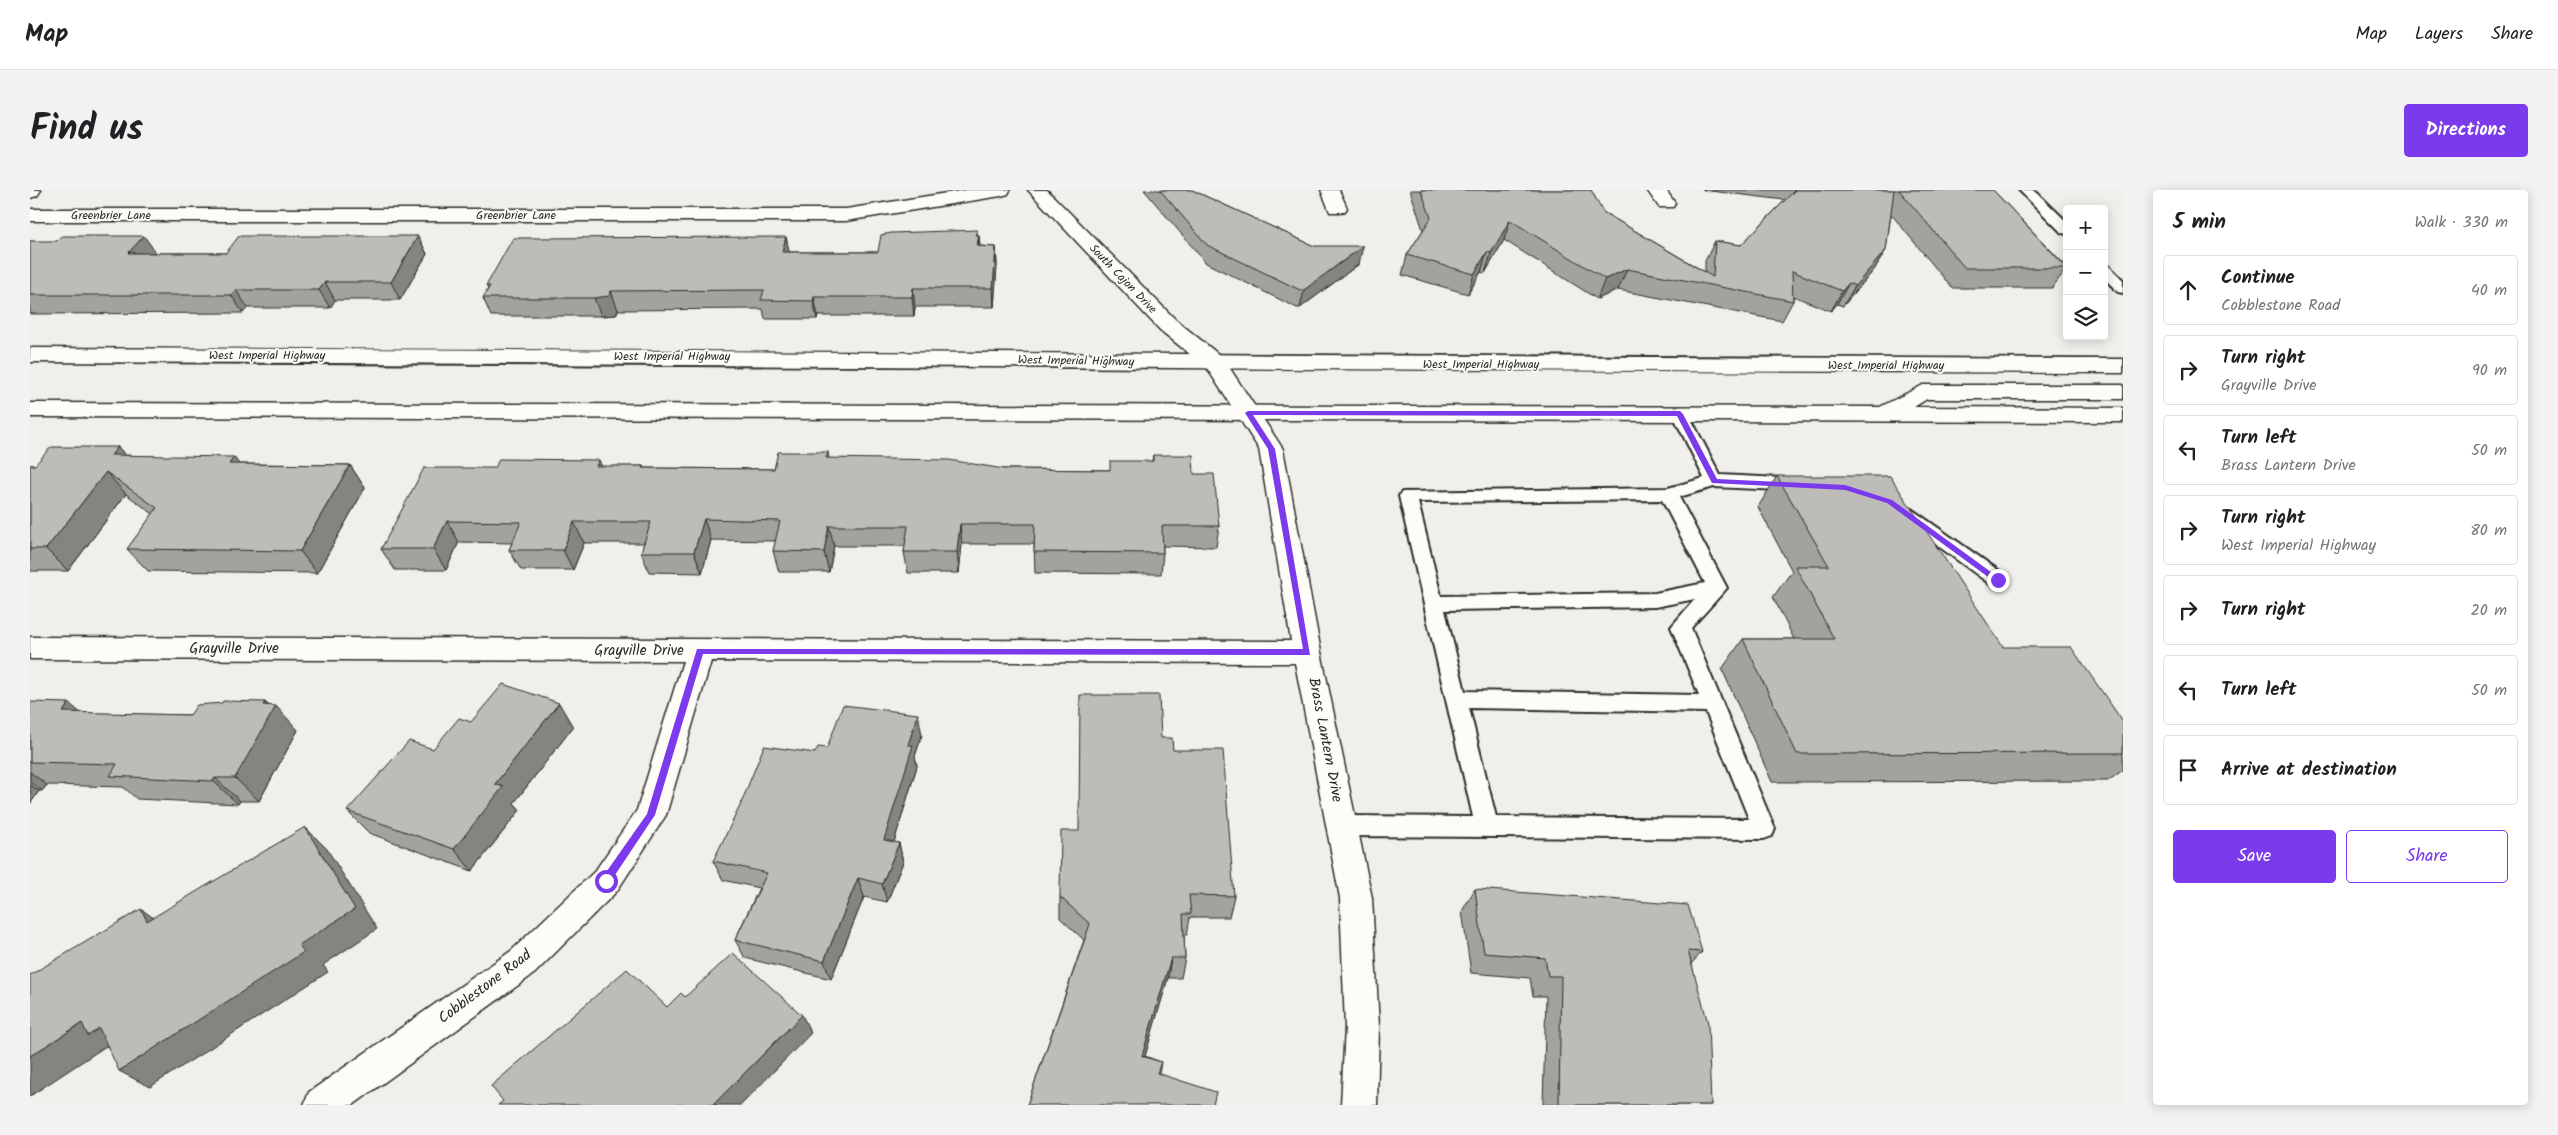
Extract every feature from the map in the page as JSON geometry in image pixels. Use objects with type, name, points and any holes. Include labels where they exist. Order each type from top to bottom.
[{"type":"main road","name":"Greenbrier Lane","points":[[30,215],[846,214],[1001,190]]},
{"type":"main road","name":"South Cajon Drive","points":[[1036,190],[1168,325],[1215,363]]},
{"type":"main road","points":[[1330,190],[1337,208]]},
{"type":"main road","name":"West Imperial Highway","points":[[30,355],[735,357],[1215,363],[2123,366]]},
{"type":"main road","name":"Brass Lantern Drive","points":[[1215,363],[1271,449],[1307,652],[1356,898],[1362,1027],[1358,1105]]},
{"type":"main road","points":[[1884,414],[1923,392],[2123,392]]},
{"type":"main road","points":[[30,410],[2123,415]]},
{"type":"main road","name":"Grayville Drive","points":[[30,648],[1307,652]]},
{"type":"main road","name":"Cobblestone Road","points":[[322,1105],[523,962],[606,881],[651,815],[700,651]]},
{"type":"lane","points":[[2026,190],[2063,226]]},
{"type":"lane","points":[[2108,273],[2123,290]]},
{"type":"lane","points":[[1680,414],[1714,481]]},
{"type":"lane","points":[[1487,827],[1408,496],[1668,494],[1714,481],[1817,486]]},
{"type":"lane","points":[[1668,494],[1717,588]]},
{"type":"lane","points":[[1890,502],[1998,580]]},
{"type":"lane","points":[[1434,602],[1655,600],[1717,588]]},
{"type":"lane","points":[[1342,826],[1764,829],[1681,627],[1717,588]]},
{"type":"lane","points":[[1457,699],[1713,704]]},
{"type":"building","points":[[1160,190],[1192,190],[1314,246],[1363,246],[1304,290],[1300,290],[1207,245]]},
{"type":"building","points":[[1421,190],[1591,190],[1603,212],[1713,277],[1715,241],[1741,245],[1795,190],[1894,190],[1886,250],[1855,286],[1849,283],[1842,291],[1792,271],[1793,301],[1627,269],[1605,279],[1510,220],[1491,253],[1487,252],[1474,274],[1407,255],[1431,218]]},
{"type":"building","points":[[1899,190],[1993,190],[2063,264],[2063,268],[1965,268]]},
{"type":"building","points":[[977,230],[976,235],[979,235],[977,246],[996,247],[993,288],[913,288],[912,297],[814,297],[813,301],[761,300],[764,290],[611,291],[609,296],[594,298],[483,298],[490,286],[486,286],[513,238],[786,237],[782,252],[878,252],[881,235]]},
{"type":"building","points":[[62,236],[144,236],[128,253],[226,253],[239,236],[418,236],[391,282],[325,282],[319,290],[236,290],[231,295],[30,295],[30,241],[57,241]]},
{"type":"building","points":[[51,447],[118,447],[111,455],[234,457],[229,464],[350,465],[300,551],[127,549],[157,508],[106,472],[46,549],[30,549],[30,465],[35,465]]},
{"type":"building","points":[[778,452],[828,452],[826,458],[949,460],[1004,469],[1110,470],[1110,461],[1153,461],[1153,455],[1193,455],[1194,474],[1214,474],[1219,526],[1162,526],[1163,553],[1034,552],[1035,524],[960,524],[957,552],[904,552],[908,526],[829,526],[824,552],[773,551],[780,521],[704,519],[694,552],[641,552],[651,522],[574,522],[563,550],[509,550],[521,522],[447,521],[433,549],[381,549],[424,468],[495,468],[499,459],[599,460],[596,466],[643,466],[642,468],[774,469]]},
{"type":"building","points":[[1777,476],[1890,476],[2003,647],[2071,647],[2123,722],[2123,753],[1797,754],[1743,639],[1834,639],[1795,566],[1829,566]]},
{"type":"building","points":[[503,684],[559,703],[495,784],[503,787],[454,849],[347,811],[409,741],[433,749],[459,718],[471,722]]},
{"type":"building","points":[[1080,695],[1159,695],[1161,738],[1172,738],[1173,750],[1223,750],[1234,896],[1189,895],[1191,914],[1183,914],[1185,958],[1171,958],[1142,1056],[1161,1062],[1157,1073],[1216,1092],[1213,1105],[1027,1105],[1090,924],[1060,897],[1061,831],[1079,831]]},
{"type":"building","points":[[223,701],[265,702],[263,705],[276,706],[235,778],[215,778],[213,781],[110,776],[117,764],[30,762],[30,702],[69,703],[63,712],[190,715],[197,705],[222,703]]},
{"type":"building","points":[[843,705],[918,714],[908,745],[913,745],[884,840],[899,843],[882,884],[858,878],[824,961],[735,940],[767,873],[713,861],[740,806],[764,746],[815,753],[818,747],[827,748]]},
{"type":"building","points":[[305,827],[355,909],[299,945],[304,952],[119,1071],[99,1028],[88,1036],[82,1023],[30,1056],[30,975],[141,909],[147,921]]},
{"type":"building","points":[[1475,889],[1688,905],[1702,952],[1688,951],[1708,1023],[1711,1105],[1559,1105],[1561,976],[1548,976],[1545,958],[1484,953]]},
{"type":"building","points":[[733,953],[802,1015],[713,1105],[498,1105],[503,1101],[491,1086],[627,969],[667,1007],[681,993],[685,997]]},
{"type":"route","points":[[606,881],[651,815],[700,651],[1307,652],[1271,449],[1248,413],[1680,414],[1714,481],[1845,487],[1890,502],[1998,580]]}]
